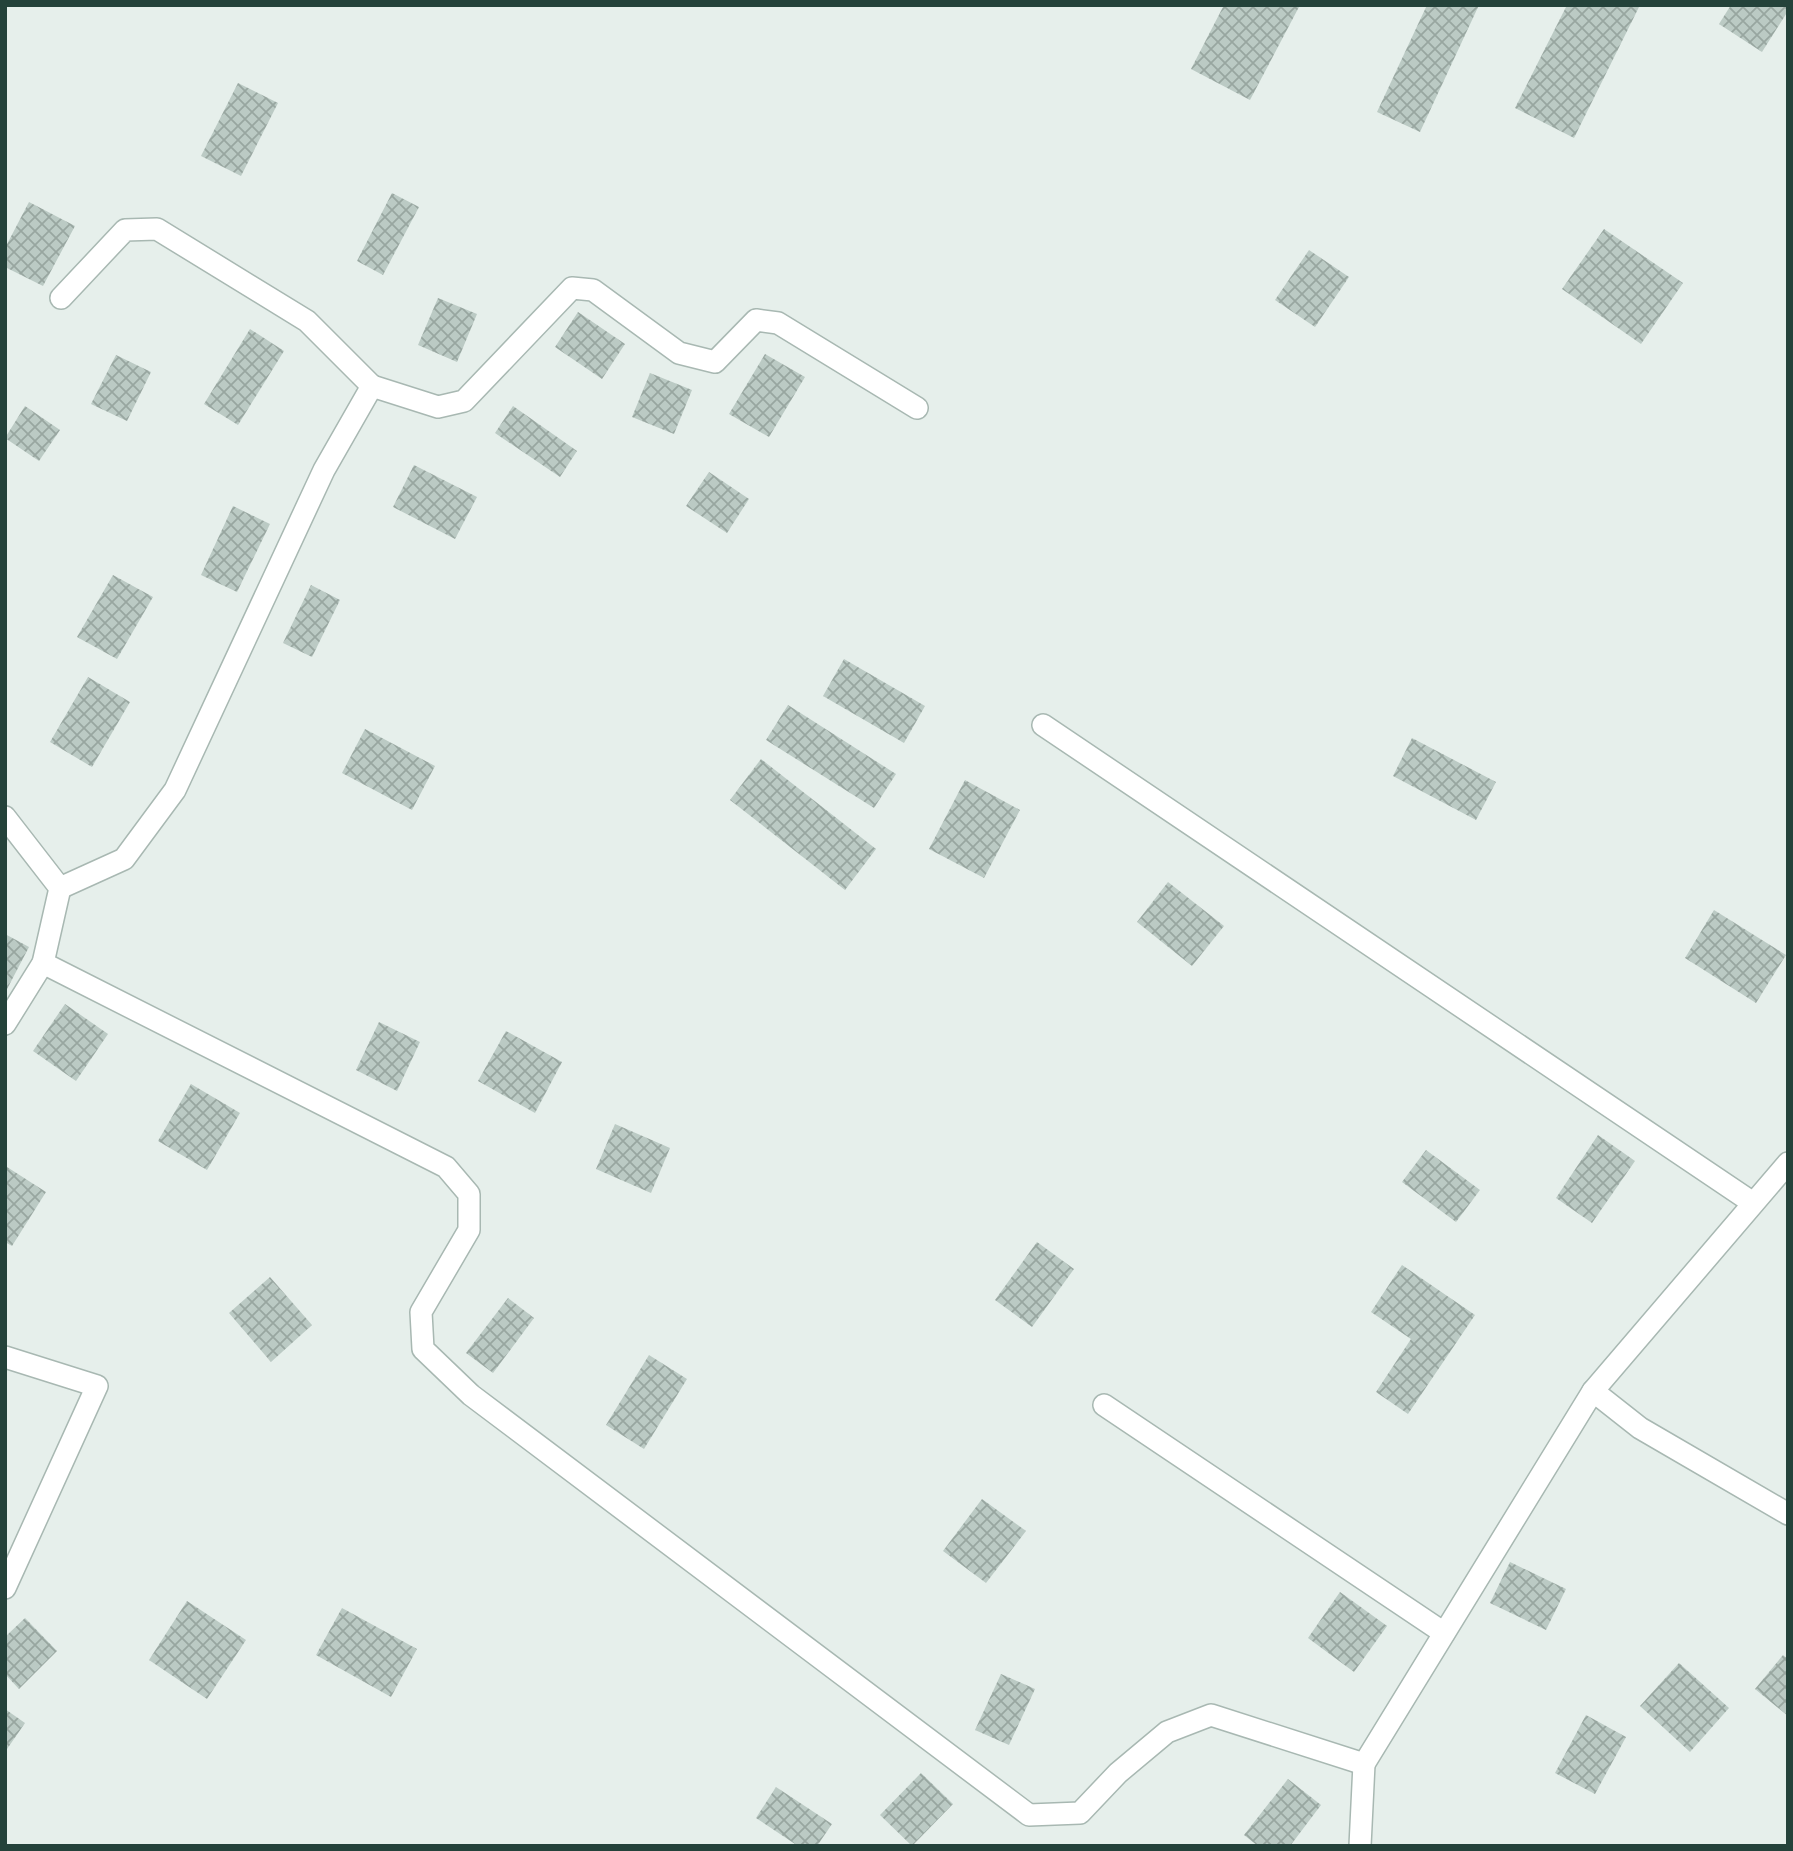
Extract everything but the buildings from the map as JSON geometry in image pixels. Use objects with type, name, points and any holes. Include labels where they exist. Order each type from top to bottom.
[{"type":"street","points":[[61,298],[125,230],[157,229],[307,321],[372,386],[438,407],[464,401],[572,288],[593,290],[679,354],[715,362],[756,320],[778,323],[917,408]]},
{"type":"street","points":[[60,888],[124,859],[175,790],[324,470],[372,386]]},
{"type":"street","points":[[1043,725],[1753,1203]]},
{"type":"street","points":[[5,817],[60,888]]},
{"type":"street","points":[[5,1024],[43,963],[60,888]]},
{"type":"street","points":[[43,963],[446,1167],[469,1194],[469,1230],[421,1312],[423,1349],[471,1395],[1029,1815],[1080,1813],[1118,1773],[1167,1732],[1211,1715],[1364,1764]]},
{"type":"street","points":[[1360,1846],[1364,1764],[1594,1391],[1788,1163]]},
{"type":"street","points":[[5,1357],[97,1387],[5,1588]]},
{"type":"street","points":[[1594,1391],[1640,1428],[1788,1514]]},
{"type":"street","points":[[1104,1405],[1444,1633]]}]
